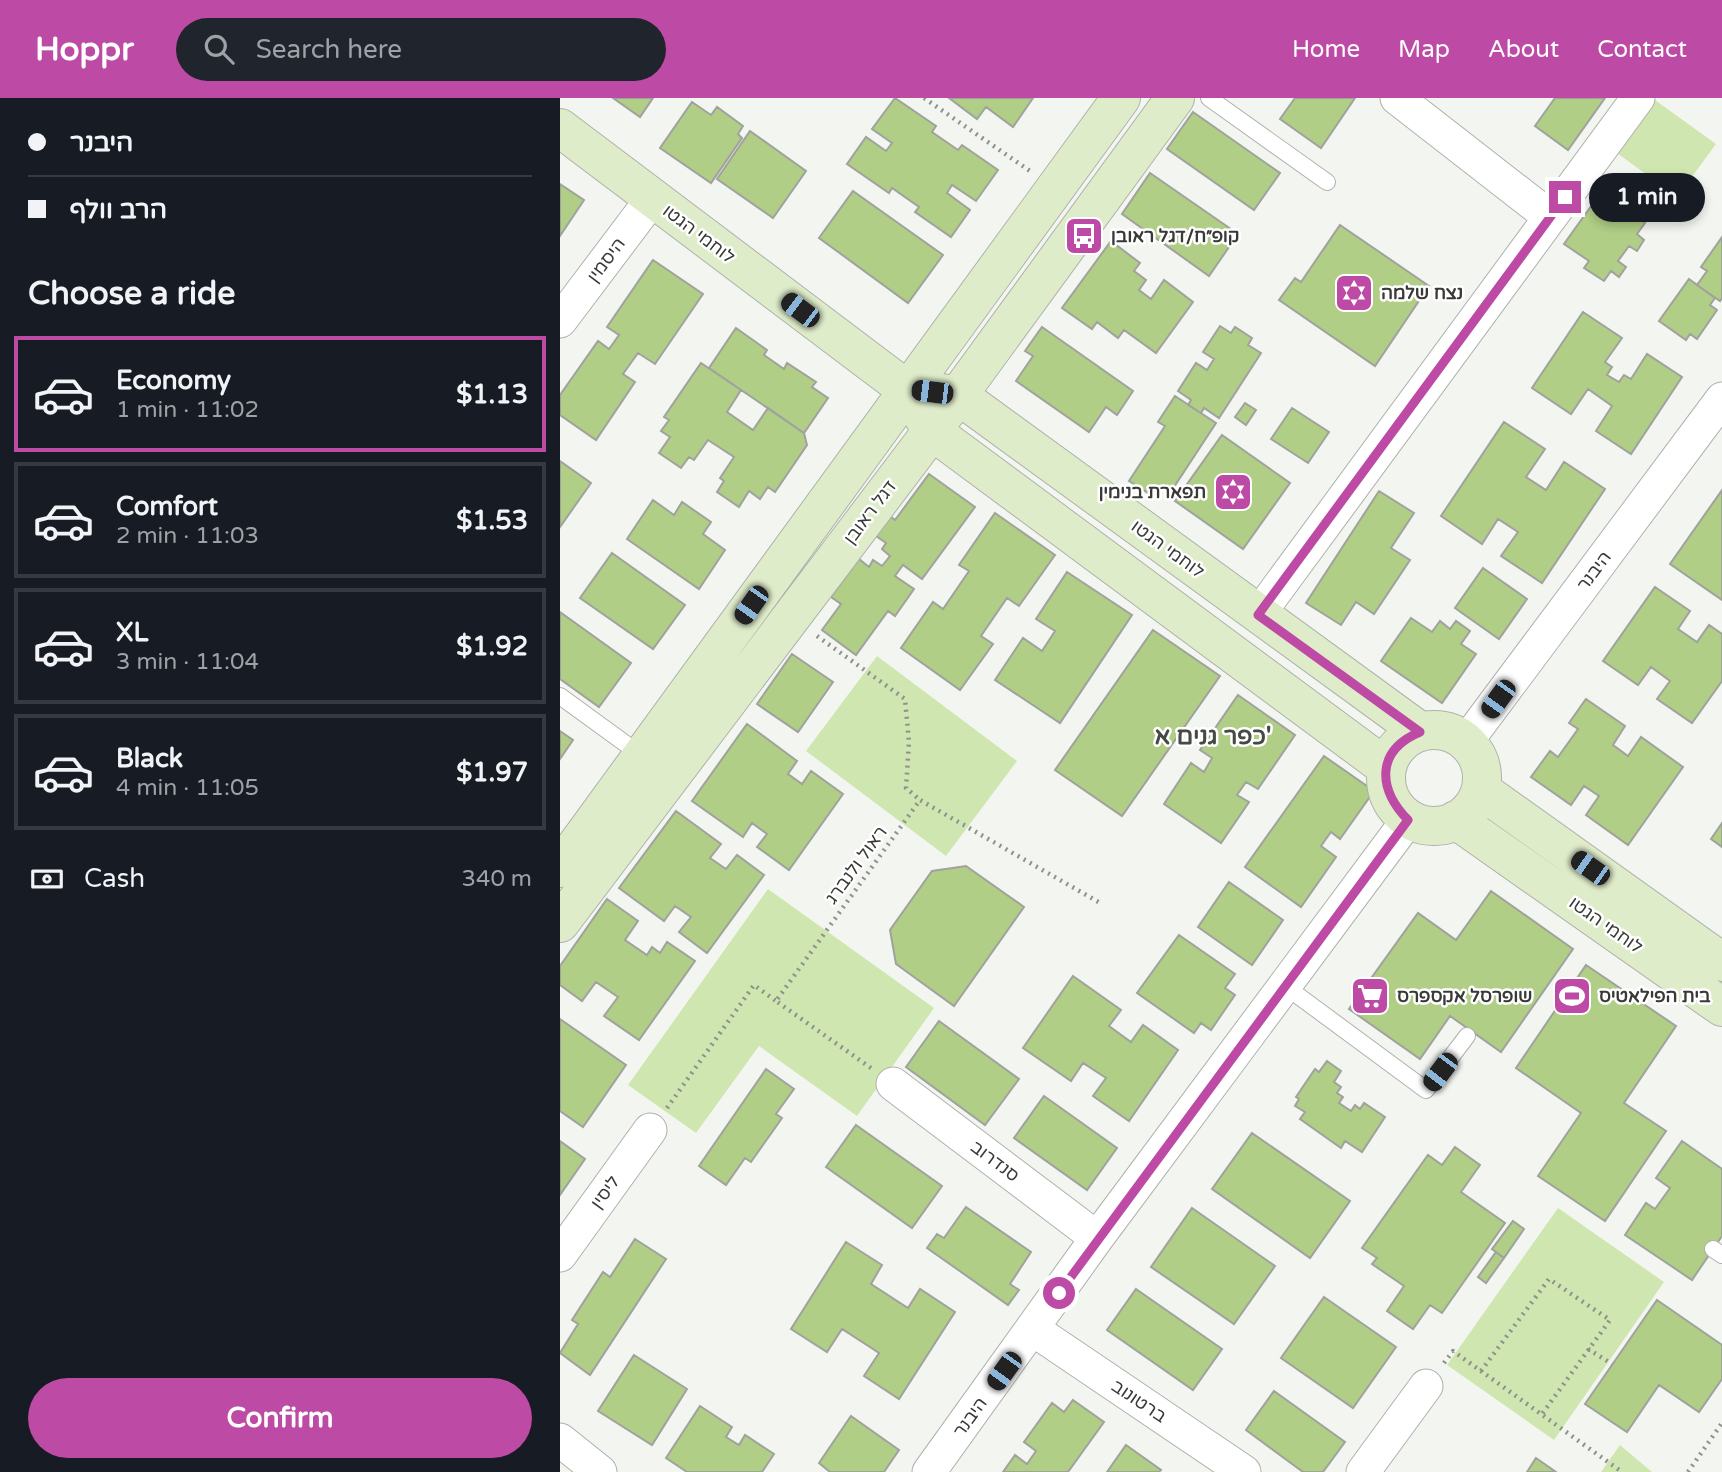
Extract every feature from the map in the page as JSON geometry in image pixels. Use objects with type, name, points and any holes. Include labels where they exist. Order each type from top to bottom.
[{"type":"street","points":[[560,868],[643,757],[906,389],[1121,98]]},
{"type":"street","name":"דגל ראובן","points":[[560,923],[932,431],[1175,98]]},
{"type":"street","points":[[1396,98],[1550,217]]},
{"type":"street","points":[[1258,615],[1638,98]]},
{"type":"street","name":"לוחמי הגטו","points":[[560,128],[906,389],[932,431],[1387,768]]},
{"type":"street","name":"היסמין","points":[[560,321],[652,199]]},
{"type":"street","name":"לוחמי הגטו","points":[[906,389],[958,395],[1420,732]]},
{"type":"street","name":"היבנר","points":[[1466,742],[1722,399]]},
{"type":"street","points":[[1437,731],[1454,734],[1466,742],[1478,758],[1482,774],[1480,790],[1465,816],[1447,825],[1427,827],[1408,820],[1392,803],[1386,786],[1387,768],[1403,741],[1420,732],[1437,731]]},
{"type":"street","name":"לוחמי הגטו","points":[[1480,790],[1722,962]]},
{"type":"street","name":"היבנר","points":[[929,1472],[1034,1330],[1097,1238],[1408,820]]},
{"type":"street","name":"לוחמי הגטו","points":[[1457,820],[1722,1007]]},
{"type":"street","name":"סנדרוב","points":[[893,1084],[1097,1238]]},
{"type":"street","name":"ליסין","points":[[560,1255],[650,1130]]},
{"type":"street","name":"ברטונוב","points":[[1034,1330],[1244,1472]]},
{"type":"street","points":[[1363,1472],[1426,1386]]},
{"type":"street","points":[[560,1440],[600,1472]]},
{"type":"lane","points":[[1209,98],[1327,182]]},
{"type":"lane","points":[[560,696],[643,757]]},
{"type":"lane","points":[[1285,986],[1426,1090],[1467,1035]]},
{"type":"path","points":[[924,98],[1055,188]]},
{"type":"path","points":[[791,618],[905,699],[909,742],[906,788],[919,800],[1102,904]]},
{"type":"path","name":"ראול ולנברג","points":[[776,1001],[919,800]]},
{"type":"path","points":[[650,1130],[754,985],[893,1084]]},
{"type":"path","points":[[1481,1371],[1549,1279],[1610,1320],[1542,1414]]},
{"type":"path","points":[[1588,1349],[1612,1364]]},
{"type":"path","points":[[1426,1386],[1453,1351],[1622,1472]]},
{"type":"path","points":[[1688,1472],[1722,1423]]},
{"type":"green space","points":[[1655,100],[1716,144],[1677,197],[1617,153]]},
{"type":"green space","points":[[877,656],[1017,761],[946,856],[806,751]]},
{"type":"green space","points":[[768,889],[934,1008],[857,1116],[759,1046],[696,1133],[628,1085]]},
{"type":"green space","points":[[1558,1208],[1664,1282],[1554,1440],[1447,1365]]},
{"type":"green space","points":[[1620,1445],[1652,1472],[1601,1472]]},
{"type":"building","points":[[613,98],[653,98],[640,117]]},
{"type":"building","points":[[895,98],[936,126],[932,132],[958,150],[962,145],[998,170],[976,201],[952,185],[947,193],[970,210],[951,237],[915,212],[919,207],[892,188],[889,193],[847,164],[866,137],[886,151],[892,143],[872,129]]},
{"type":"building","points":[[949,98],[1033,98],[1013,127],[986,107],[977,119]]},
{"type":"building","points":[[1295,98],[1355,98],[1321,148],[1280,119]]},
{"type":"building","points":[[1555,98],[1605,98],[1568,150],[1535,126]]},
{"type":"building","points":[[692,102],[711,115],[717,107],[743,126],[738,134],[742,138],[711,183],[660,148]]},
{"type":"building","points":[[1193,112],[1280,173],[1254,210],[1167,149]]},
{"type":"building","points":[[750,131],[806,171],[773,218],[717,179]]},
{"type":"building","points":[[1150,173],[1238,234],[1209,276],[1122,214]]},
{"type":"building","points":[[560,184],[584,200],[560,236]]},
{"type":"building","points":[[853,191],[943,255],[908,303],[819,238]]},
{"type":"building","points":[[1597,198],[1621,215],[1625,209],[1645,223],[1637,234],[1644,240],[1637,251],[1629,246],[1618,261],[1626,267],[1619,277],[1611,271],[1604,281],[1584,268],[1589,261],[1564,244]]},
{"type":"building","name":"נצח שלמה","points":[[1340,225],[1429,286],[1375,366],[1279,300],[1295,278],[1301,282]]},
{"type":"building","points":[[1722,237],[1720,301],[1697,285],[1707,271],[1701,267]]},
{"type":"building","points":[[1111,241],[1140,263],[1134,271],[1146,280],[1139,290],[1151,299],[1164,280],[1193,302],[1156,353],[1124,330],[1118,338],[1097,322],[1092,329],[1062,308]]},
{"type":"building","points":[[653,260],[703,294],[655,364],[638,353],[623,374],[635,382],[596,440],[560,415],[560,395],[598,341],[609,349],[619,335],[607,327]]},
{"type":"building","points":[[1689,279],[1715,298],[1710,305],[1717,310],[1697,339],[1690,334],[1686,340],[1659,321]]},
{"type":"building","points":[[1583,312],[1622,338],[1605,362],[1612,367],[1607,375],[1619,382],[1624,375],[1631,379],[1647,354],[1682,377],[1631,454],[1596,431],[1612,406],[1588,389],[1571,414],[1532,388]]},
{"type":"building","points":[[1220,326],[1231,333],[1235,327],[1252,338],[1248,345],[1261,353],[1219,418],[1204,408],[1201,413],[1188,405],[1191,400],[1178,391],[1196,363],[1207,370],[1214,359],[1203,352]]},
{"type":"building","points":[[1042,327],[1133,391],[1117,415],[1106,407],[1089,432],[1016,381],[1033,356],[1025,351]]},
{"type":"building","points":[[736,328],[767,350],[764,355],[784,369],[787,363],[816,382],[812,387],[828,398],[804,433],[709,368]]},
{"type":"building","points":[[701,363],[741,390],[727,412],[753,430],[768,408],[804,433],[807,445],[775,492],[768,487],[760,499],[749,491],[739,507],[717,492],[724,481],[720,478],[734,457],[708,440],[694,460],[689,457],[681,468],[659,453],[670,437],[661,431],[669,420],[664,417]]},
{"type":"building","points":[[1175,396],[1216,423],[1172,490],[1165,485],[1160,492],[1155,489],[1151,495],[1129,481],[1165,426],[1158,422]]},
{"type":"building","points":[[1245,403],[1256,410],[1246,425],[1235,417]]},
{"type":"building","points":[[1292,408],[1329,432],[1308,463],[1271,439]]},
{"type":"building","points":[[1504,422],[1545,449],[1526,477],[1546,490],[1564,462],[1605,489],[1542,583],[1501,556],[1518,532],[1498,519],[1482,544],[1441,516]]},
{"type":"building","name":"תפארת בנימין","points":[[1222,435],[1290,483],[1243,549],[1175,501]]},
{"type":"building","points":[[560,461],[591,483],[560,527]]},
{"type":"building","points":[[929,474],[975,507],[922,579],[903,565],[895,576],[914,589],[895,616],[888,611],[856,655],[822,630],[841,604],[831,597],[859,559],[869,567],[873,560],[882,566],[890,556],[882,549],[886,543],[876,536],[890,516],[895,520]]},
{"type":"building","points":[[1722,490],[1722,600],[1670,564]]},
{"type":"building","points":[[1379,491],[1414,513],[1391,548],[1410,560],[1374,614],[1356,602],[1341,625],[1306,603]]},
{"type":"building","points":[[653,500],[674,515],[682,502],[711,522],[703,534],[725,550],[699,589],[627,539]]},
{"type":"building","points":[[995,513],[1055,555],[1019,606],[1007,598],[981,636],[993,644],[960,690],[901,648],[933,602],[943,609],[969,571],[959,565]]},
{"type":"building","points":[[612,553],[685,605],[653,649],[580,598]]},
{"type":"building","points":[[1483,568],[1527,599],[1499,639],[1455,608]]},
{"type":"building","points":[[1067,572],[1132,615],[1060,723],[995,680],[1023,638],[1042,651],[1055,631],[1036,619]]},
{"type":"building","points":[[1655,587],[1690,611],[1678,629],[1697,642],[1709,625],[1722,634],[1722,681],[1692,723],[1657,699],[1670,681],[1651,667],[1638,685],[1603,661]]},
{"type":"building","points":[[560,612],[631,663],[599,707],[560,679]]},
{"type":"building","points":[[1411,618],[1432,632],[1440,621],[1450,629],[1456,621],[1470,631],[1461,644],[1476,654],[1442,703],[1381,661]]},
{"type":"building","points":[[1153,630],[1220,676],[1122,816],[1055,770]]},
{"type":"building","points":[[792,654],[833,682],[798,732],[757,704]]},
{"type":"building","points":[[1238,695],[1295,735],[1258,789],[1246,782],[1237,795],[1249,802],[1221,843],[1164,804],[1191,763],[1204,772],[1212,758],[1200,750]]},
{"type":"building","points":[[1586,699],[1625,726],[1613,745],[1628,756],[1641,737],[1683,767],[1628,845],[1586,815],[1599,796],[1584,786],[1571,805],[1531,777],[1550,751],[1558,757],[1578,729],[1569,723]]},
{"type":"building","points":[[747,724],[797,761],[788,774],[802,784],[811,771],[843,794],[789,870],[757,847],[767,834],[752,823],[743,837],[692,801]]},
{"type":"building","points":[[560,731],[573,740],[560,759]]},
{"type":"building","points":[[1324,756],[1374,791],[1340,839],[1331,832],[1321,846],[1336,857],[1301,907],[1245,867]]},
{"type":"building","points":[[676,811],[721,844],[710,858],[726,869],[737,855],[764,875],[707,953],[679,932],[691,917],[675,906],[664,921],[619,888]]},
{"type":"building","points":[[1722,823],[1722,847],[1711,839]]},
{"type":"building","points":[[966,866],[1024,907],[954,1006],[896,964],[890,930],[932,871]]},
{"type":"building","points":[[1229,882],[1283,920],[1252,965],[1198,927]]},
{"type":"building","points":[[1491,891],[1573,949],[1501,1052],[1450,1016],[1420,1059],[1349,1009],[1418,913],[1456,940]]},
{"type":"building","points":[[607,899],[638,921],[625,940],[647,955],[652,947],[660,953],[667,942],[695,961],[639,1040],[604,1016],[618,997],[596,982],[582,1001],[560,985],[560,966]]},
{"type":"building","points":[[1179,935],[1235,974],[1225,988],[1235,995],[1211,1030],[1201,1023],[1194,1033],[1137,993]]},
{"type":"building","points":[[1586,965],[1676,1026],[1624,1103],[1666,1131],[1605,1221],[1538,1176],[1581,1113],[1516,1068]]},
{"type":"building","points":[[1073,976],[1121,1010],[1109,1026],[1131,1042],[1143,1025],[1178,1050],[1129,1121],[1093,1096],[1106,1078],[1083,1063],[1071,1081],[1023,1048]]},
{"type":"building","points":[[560,1019],[626,1065],[583,1127],[560,1111]]},
{"type":"building","points":[[939,1021],[1019,1079],[985,1125],[906,1067]]},
{"type":"building","points":[[1327,1061],[1341,1071],[1334,1082],[1341,1087],[1337,1093],[1343,1097],[1339,1103],[1351,1111],[1355,1105],[1360,1109],[1364,1103],[1385,1117],[1362,1152],[1345,1141],[1341,1148],[1300,1119],[1305,1112],[1295,1106],[1299,1099],[1296,1097],[1315,1069],[1319,1072]]},
{"type":"building","points":[[766,1069],[794,1089],[776,1114],[782,1118],[751,1162],[745,1158],[726,1185],[699,1166]]},
{"type":"building","points":[[1044,1096],[1117,1148],[1087,1190],[1014,1138]]},
{"type":"building","points":[[856,1125],[942,1186],[912,1228],[826,1167]]},
{"type":"building","points":[[1252,1133],[1350,1201],[1310,1258],[1212,1189]]},
{"type":"building","points":[[560,1141],[585,1159],[560,1195]]},
{"type":"building","points":[[1682,1141],[1722,1169],[1722,1236],[1692,1280],[1625,1235],[1646,1203],[1655,1209],[1670,1188],[1656,1178]]},
{"type":"building","points":[[1455,1147],[1480,1165],[1461,1192],[1505,1223],[1442,1313],[1430,1305],[1413,1329],[1387,1311],[1404,1286],[1372,1264],[1377,1258],[1362,1248],[1428,1155],[1442,1165]]},
{"type":"building","points":[[966,1207],[1031,1252],[1010,1284],[1019,1290],[1008,1305],[927,1248],[937,1234],[944,1238]]},
{"type":"building","points":[[1192,1208],[1275,1266],[1234,1324],[1151,1267]]},
{"type":"building","points":[[1513,1221],[1524,1229],[1504,1258],[1492,1249]]},
{"type":"building","points":[[635,1239],[666,1259],[590,1375],[560,1353],[578,1324],[572,1320],[603,1272],[610,1277]]},
{"type":"building","points":[[846,1242],[882,1265],[871,1284],[908,1308],[920,1289],[955,1312],[899,1399],[864,1376],[879,1353],[842,1329],[827,1352],[791,1329]]},
{"type":"building","points":[[1496,1252],[1504,1258],[1486,1283],[1478,1277]]},
{"type":"building","points":[[1136,1289],[1222,1349],[1193,1390],[1107,1330]]},
{"type":"building","points":[[1324,1297],[1396,1347],[1353,1408],[1281,1358]]},
{"type":"building","points":[[1657,1300],[1722,1345],[1722,1379],[1699,1412],[1659,1385],[1627,1432],[1585,1404]]},
{"type":"building","points":[[634,1355],[687,1389],[652,1445],[598,1411]]},
{"type":"building","points":[[1274,1391],[1345,1442],[1323,1472],[1303,1472],[1246,1430]]},
{"type":"building","points":[[1073,1400],[1104,1422],[1068,1472],[1003,1472],[1015,1455],[1027,1464],[1036,1451],[1024,1442],[1052,1403],[1064,1412]]},
{"type":"building","points":[[700,1406],[732,1427],[726,1437],[739,1445],[745,1435],[774,1454],[762,1472],[687,1472],[666,1458]]},
{"type":"building","points":[[851,1416],[899,1450],[884,1472],[830,1472],[819,1463]]},
{"type":"building","points":[[1126,1445],[1161,1470],[1107,1472]]},
{"type":"building","points":[[1536,1458],[1556,1472],[1527,1472]]},
{"type":"place","name":"קופ״ח/דגל ראובן","points":[[1084,236]]},
{"type":"place","name":"נצח שלמה","points":[[1354,293]]},
{"type":"place","name":"תפארת בנימין","points":[[1233,492]]},
{"type":"place","name":"שופרסל אקספרס","points":[[1370,996]]},
{"type":"place","name":"בית הפילאטיס","points":[[1572,996]]},
{"type":"district","name":"כפר גנים א'","points":[[1213,736]]},
{"type":"route","points":[[1059,1293],[1408,820],[1392,803],[1386,786],[1387,768],[1393,753],[1403,741],[1420,732],[1258,615],[1565,197]]}]
